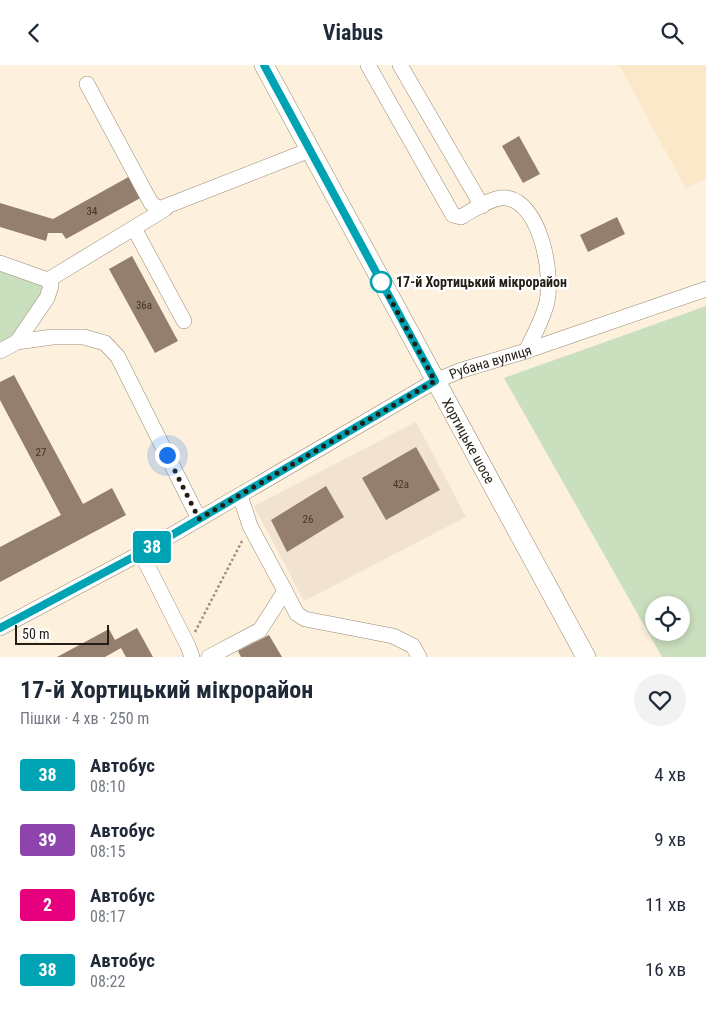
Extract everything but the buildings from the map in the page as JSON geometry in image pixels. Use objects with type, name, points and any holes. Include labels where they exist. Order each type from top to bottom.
[{"type":"main road","name":"Хортицьке шосе","points":[[264,65],[586,657]]},
{"type":"street","points":[[368,65],[453,215],[461,217],[501,198],[514,201],[529,214],[540,234],[548,263],[547,301],[538,329],[526,351]]},
{"type":"street","points":[[400,65],[482,206]]},
{"type":"street","points":[[87,83],[152,203],[159,209],[165,209]]},
{"type":"street","points":[[48,280],[165,209],[310,150]]},
{"type":"street","points":[[135,230],[184,321]]},
{"type":"street","points":[[0,263],[48,280],[51,286],[47,298],[17,342]]},
{"type":"street","name":"Рубана вулиця","points":[[0,627],[141,553],[435,381],[462,370],[526,351],[706,289]]},
{"type":"street","points":[[0,351],[17,342],[52,337],[84,337],[105,343],[118,357],[199,519]]},
{"type":"street","points":[[240,495],[250,527],[298,614],[305,619],[393,636],[413,646],[419,657]]},
{"type":"street","points":[[141,553],[190,651]]},
{"type":"street","points":[[209,657],[260,629],[285,591]]},
{"type":"path","points":[[190,651],[250,527]]},
{"type":"shaded area","points":[[619,65],[706,65],[706,178],[686,189]]},
{"type":"shaded area","points":[[416,422],[466,517],[304,601],[254,506]]},
{"type":"green space","points":[[0,270],[42,285],[41,300],[11,339],[0,345]]},
{"type":"green space","points":[[706,306],[706,657],[662,657],[653,641],[690,641],[690,596],[645,596],[645,627],[504,378]]},
{"type":"bus line","name":"38","points":[[0,628],[141,553],[435,381],[264,65]]},
{"type":"place","name":"17-й Хортицький мікрорайон","points":[[381,282]]},
{"type":"route","points":[[167,455],[199,519],[435,381],[381,282]]}]
